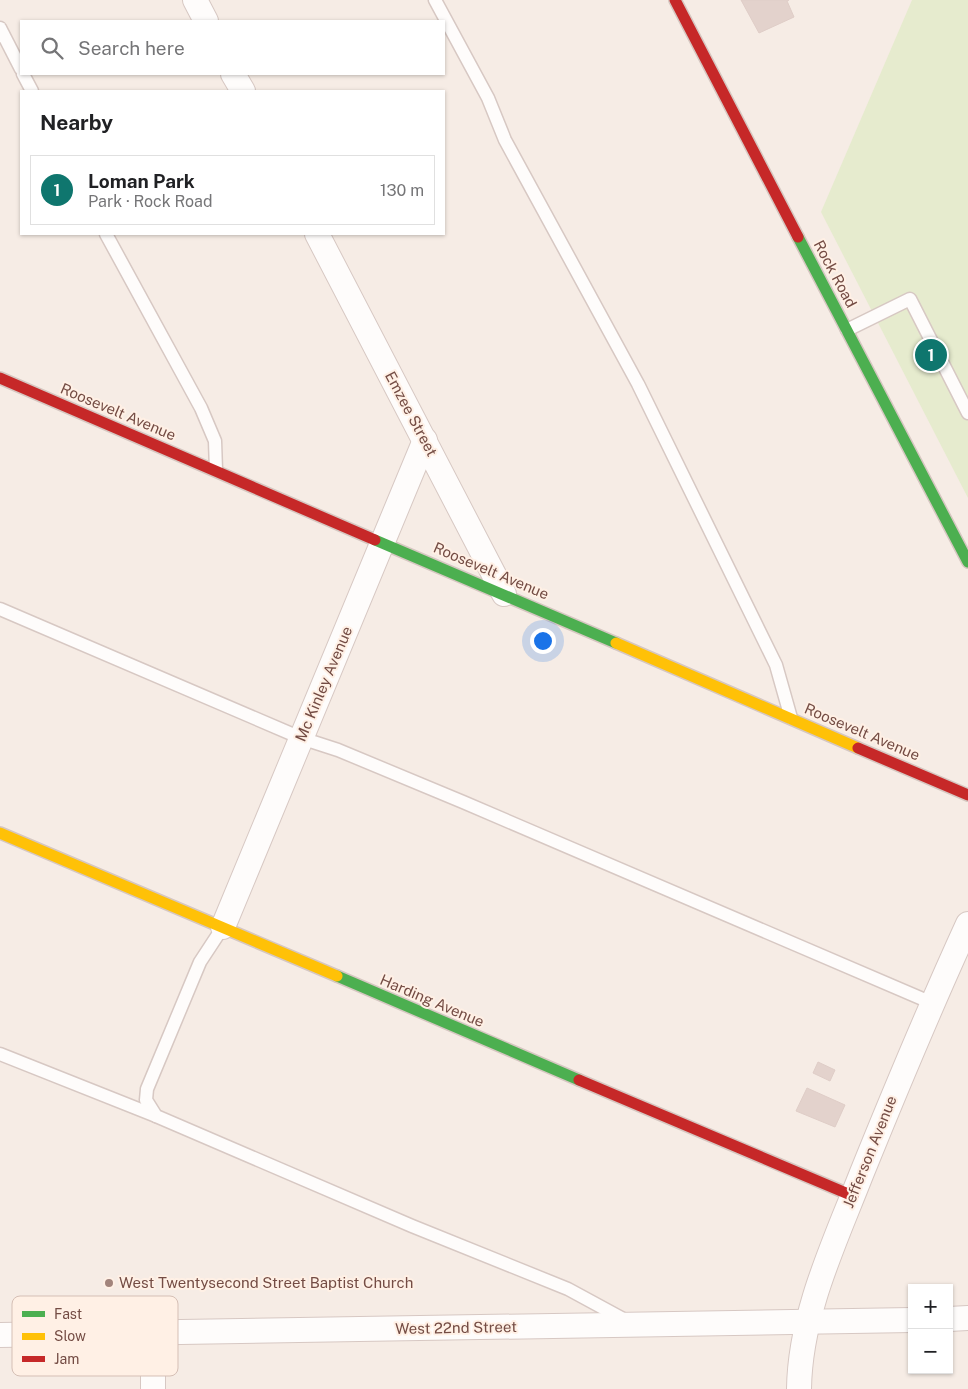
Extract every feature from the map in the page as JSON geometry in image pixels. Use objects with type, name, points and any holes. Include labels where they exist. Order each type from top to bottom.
[{"type":"street","points":[[195,0],[205,20]]},
{"type":"street","name":"Rock Road","points":[[675,0],[968,562]]},
{"type":"street","points":[[234,75],[241,90]]},
{"type":"street","name":"Emzee Street","points":[[318,235],[504,594]]},
{"type":"street","name":"Roosevelt Avenue","points":[[0,378],[383,541],[968,795]]},
{"type":"street","name":"Mc Kinley Avenue","points":[[222,927],[425,440]]},
{"type":"street","name":"Harding Avenue","points":[[0,833],[853,1196]]},
{"type":"street","name":"Jefferson Avenue","points":[[799,1389],[802,1348],[808,1322],[853,1196],[932,1003],[968,924]]},
{"type":"street","points":[[953,1319],[968,1318]]},
{"type":"street","name":"West 22nd Street","points":[[178,1333],[908,1320]]},
{"type":"street","points":[[153,1376],[153,1389]]},
{"type":"lane","points":[[435,0],[488,98],[509,148],[638,384],[776,666],[791,718]]},
{"type":"lane","points":[[0,28],[20,67]]},
{"type":"lane","points":[[24,75],[32,90]]},
{"type":"lane","points":[[107,235],[201,408],[215,441],[216,470]]},
{"type":"lane","points":[[847,330],[910,299],[968,413]]},
{"type":"lane","points":[[0,609],[301,738],[338,750],[463,802],[932,1003]]},
{"type":"lane","points":[[156,1116],[146,1100],[147,1088],[200,962],[222,927]]},
{"type":"lane","points":[[0,1054],[156,1116],[412,1226],[568,1289],[635,1325]]},
{"type":"green space","points":[[912,0],[968,0],[968,498],[821,212]]},
{"type":"building","points":[[741,0],[789,0],[787,1],[794,17],[759,33]]},
{"type":"building","points":[[818,1062],[835,1070],[830,1081],[813,1073]]},
{"type":"building","points":[[807,1088],[845,1105],[835,1127],[796,1111]]},
{"type":"traffic: fast","points":[[798,237],[968,562]]},
{"type":"traffic: fast","points":[[375,540],[616,643]]},
{"type":"traffic: fast","points":[[337,976],[579,1080]]},
{"type":"traffic: slow","points":[[616,643],[858,748]]},
{"type":"traffic: slow","points":[[0,833],[337,976]]},
{"type":"traffic: jam","points":[[675,0],[798,237]]},
{"type":"traffic: jam","points":[[0,378],[375,540]]},
{"type":"traffic: jam","points":[[858,748],[968,795]]},
{"type":"traffic: jam","points":[[579,1080],[853,1196]]},
{"type":"place","name":"Loman Park","points":[[931,355]]},
{"type":"place","name":"West Twentysecond Street Baptist Church","points":[[109,1283]]}]
